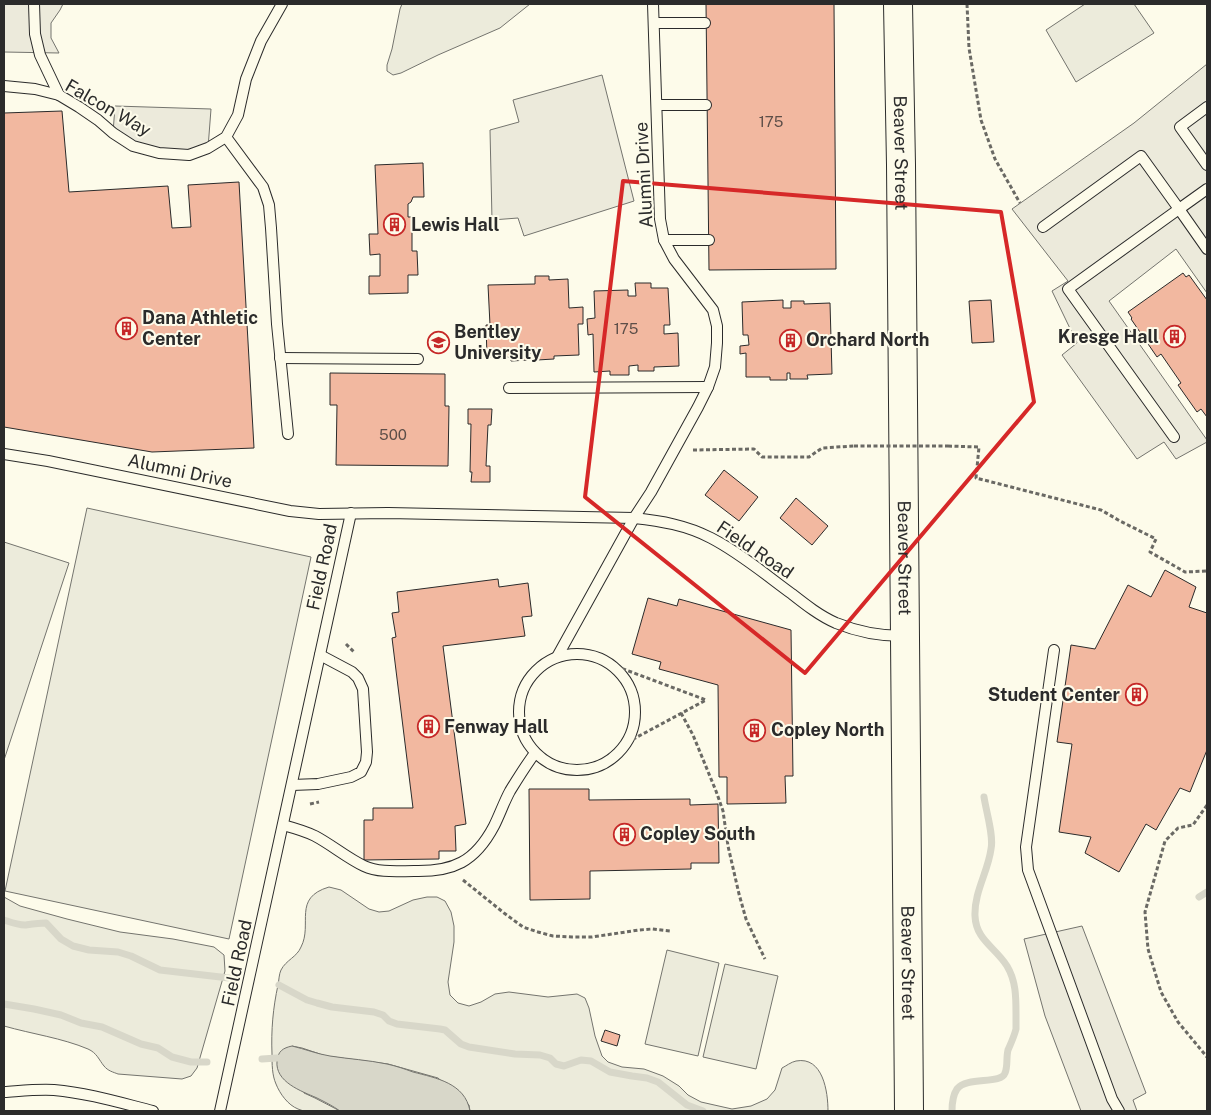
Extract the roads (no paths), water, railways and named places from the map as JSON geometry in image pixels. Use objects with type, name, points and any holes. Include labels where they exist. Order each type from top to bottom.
[{"type":"main road","name":"Beaver Street","points":[[898,4],[909,1111]]},
{"type":"lane","points":[[34,4],[35,34],[40,55],[59,95]]},
{"type":"lane","points":[[282,4],[261,41],[246,79],[238,115],[226,137],[263,187],[269,206],[280,358],[288,434]]},
{"type":"lane","name":"Alumni Drive","points":[[557,657],[698,408],[715,367],[717,326],[713,310],[674,259],[664,240],[660,219],[653,4]]},
{"type":"lane","points":[[654,23],[705,23]]},
{"type":"lane","name":"Falcon Way","points":[[4,86],[35,89],[59,95],[134,146],[159,153],[189,155],[208,148],[226,137]]},
{"type":"lane","points":[[657,105],[706,105]]},
{"type":"lane","points":[[1207,107],[1180,127],[1207,165]]},
{"type":"lane","points":[[1043,227],[1141,156],[1207,249]]},
{"type":"lane","points":[[1174,436],[1068,289],[1207,189]]},
{"type":"lane","points":[[664,240],[709,240]]},
{"type":"lane","points":[[280,358],[418,359]]},
{"type":"lane","points":[[510,388],[708,387]]},
{"type":"lane","name":"Alumni Drive","points":[[4,454],[48,460],[290,511],[320,514],[351,514]]},
{"type":"lane","name":"Field Road","points":[[220,1111],[351,514],[388,513],[634,518],[662,521],[687,528],[711,538],[809,607],[836,623],[872,634],[904,636]]},
{"type":"lane","points":[[1054,650],[1026,848],[1028,870],[1112,1099],[1119,1111]]},
{"type":"lane","points":[[575,654],[593,656],[610,664],[623,676],[632,692],[635,709],[634,727],[626,743],[615,756],[600,766],[583,770],[566,769],[549,763],[535,752],[526,739],[520,724],[519,707],[522,691],[530,677],[542,665],[557,657],[575,654]]},
{"type":"lane","points":[[292,785],[318,784],[351,777],[360,772],[366,762],[368,752],[362,689],[358,678],[352,672],[320,655]]},
{"type":"lane","points":[[283,825],[303,830],[365,866],[379,870],[431,872],[449,868],[466,861],[481,848],[510,792],[535,752]]},
{"type":"lane","points":[[4,1092],[53,1090],[79,1093],[153,1111]]},
{"type":"waterway","points":[[952,1111],[955,1094],[962,1085],[1002,1077],[1006,1070],[1008,1050],[1016,1029],[1016,995],[1012,977],[1002,959],[982,937],[976,924],[975,907],[992,844],[984,797]]},
{"type":"waterway","points":[[1199,897],[1207,892]]},
{"type":"waterway","points":[[4,920],[22,925],[46,923],[61,939],[73,946],[89,950],[118,952],[160,970],[229,978]]},
{"type":"waterway","points":[[279,985],[307,1000],[317,1003],[332,1007],[374,1012],[383,1015],[389,1021],[397,1024],[445,1030],[461,1044],[469,1047],[515,1054],[540,1055],[550,1058],[556,1064],[564,1066],[581,1060],[591,1061],[610,1072],[647,1078],[658,1082],[687,1105],[703,1111]]},
{"type":"waterway","points":[[4,1004],[61,1015],[81,1023],[102,1027],[141,1044],[158,1048],[172,1057],[191,1062],[207,1062]]},
{"type":"waterway","points":[[262,1059],[277,1058]]},
{"type":"place","name":"Lewis Hall","points":[[395,225]]},
{"type":"place","name":"Dana Athletic Center","points":[[126,328]]},
{"type":"place","name":"Kresge Hall","points":[[1175,337]]},
{"type":"place","name":"Orchard North","points":[[790,340]]},
{"type":"place","name":"Bentley University","points":[[438,342]]},
{"type":"place","name":"Student Center","points":[[1136,695]]},
{"type":"place","name":"Fenway Hall","points":[[428,727]]},
{"type":"place","name":"Copley North","points":[[755,730]]},
{"type":"place","name":"Copley South","points":[[624,834]]}]
